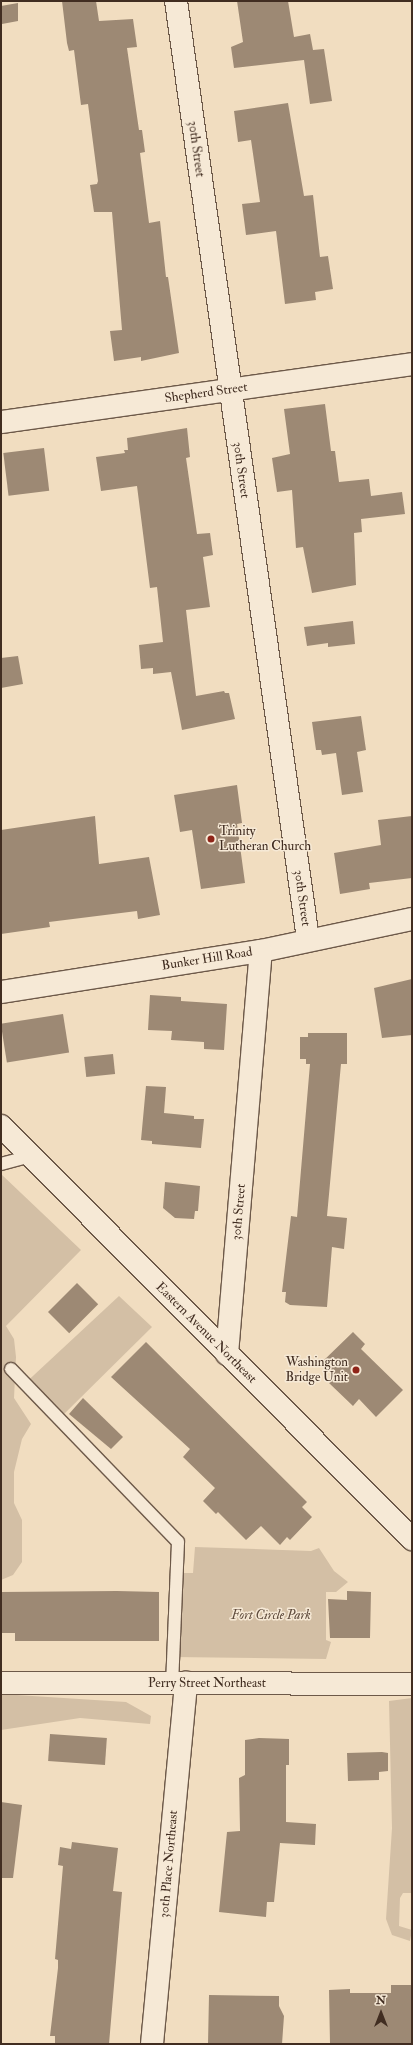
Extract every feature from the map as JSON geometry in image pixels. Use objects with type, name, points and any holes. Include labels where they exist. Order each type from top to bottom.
[{"type":"street","name":"30th Street","points":[[176,1],[229,390],[308,940]]},
{"type":"street","name":"Shepherd Street","points":[[1,422],[412,364]]},
{"type":"street","name":"Bunker Hill Road","points":[[1,992],[261,951],[412,919]]},
{"type":"street","name":"30th Street","points":[[227,1354],[261,951]]},
{"type":"street","name":"Eastern Avenue Northeast","points":[[1,1126],[412,1539]]},
{"type":"street","name":"Perry Street Northeast","points":[[1,1683],[412,1684]]},
{"type":"street","name":"30th Place Northeast","points":[[152,2044],[179,1683]]},
{"type":"lane","points":[[1,1164],[30,1156]]},
{"type":"lane","points":[[11,1369],[178,1542],[179,1683]]},
{"type":"green space","points":[[1,1174],[81,1250],[6,1326],[14,1339],[16,1357],[14,1398],[31,1424],[22,1439],[14,1472],[14,1503],[22,1520],[22,1562],[13,1575],[1,1580]]},
{"type":"green space","points":[[119,1296],[152,1327],[60,1418],[20,1388]]},
{"type":"green space","name":"Fort Circle Park","points":[[195,1547],[311,1551],[319,1548],[334,1571],[348,1582],[336,1592],[326,1592],[326,1640],[331,1642],[326,1659],[173,1657],[180,1573],[193,1573]]},
{"type":"green space","points":[[1,1694],[126,1702],[151,1716],[150,1724],[80,1718],[1,1730]]},
{"type":"green space","points":[[412,1698],[412,1893],[403,1893],[400,1898],[399,1926],[412,1930],[410,1941],[392,1935],[386,1919],[392,1828],[389,1701]]},
{"type":"building","points":[[62,1],[96,1],[99,21],[133,19],[137,47],[127,48],[139,130],[142,130],[145,152],[140,153],[149,223],[160,221],[166,277],[168,277],[179,353],[141,361],[141,357],[114,361],[110,331],[122,330],[112,212],[94,212],[90,185],[97,184],[98,181],[88,104],[81,105],[74,50],[69,51],[67,43]]},
{"type":"building","points":[[237,1],[288,1],[294,37],[310,34],[313,50],[324,49],[332,101],[310,104],[304,60],[234,68],[231,47],[243,42]]},
{"type":"building","points":[[18,3],[18,21],[2,24],[1,6]]},
{"type":"building","points":[[288,103],[304,196],[313,195],[320,257],[328,256],[333,289],[315,292],[316,300],[285,304],[276,231],[246,235],[242,204],[260,202],[251,140],[238,142],[234,111]]},
{"type":"building","points":[[325,404],[331,451],[335,451],[339,482],[369,479],[371,496],[402,492],[405,514],[361,519],[362,532],[354,533],[356,585],[312,593],[303,547],[296,548],[292,490],[277,492],[272,458],[290,454],[284,409]]},
{"type":"building","points":[[187,428],[190,457],[186,458],[197,534],[210,533],[213,555],[203,557],[210,607],[186,610],[196,696],[224,691],[225,693],[229,693],[235,719],[182,730],[171,672],[153,674],[153,668],[141,669],[139,645],[163,642],[157,587],[150,588],[137,486],[101,491],[96,457],[125,453],[124,450],[128,450],[127,438]]},
{"type":"building","points":[[44,448],[49,491],[9,496],[3,453]]},
{"type":"building","points":[[353,621],[355,644],[328,647],[328,643],[307,646],[304,627]]},
{"type":"building","points":[[18,656],[23,684],[1,688],[1,658]]},
{"type":"building","points":[[361,716],[366,750],[357,752],[363,792],[342,795],[336,753],[322,755],[321,750],[316,750],[312,722]]},
{"type":"building","name":"Trinity Lutheran Church","points":[[237,785],[242,823],[237,824],[245,883],[201,889],[192,830],[180,832],[174,795]]},
{"type":"building","points":[[95,816],[99,864],[149,857],[160,915],[138,919],[137,911],[49,922],[50,927],[1,934],[1,830]]},
{"type":"building","points":[[412,816],[412,878],[369,883],[370,889],[340,894],[334,853],[381,845],[378,820]]},
{"type":"building","points":[[412,979],[412,1035],[382,1038],[374,988]]},
{"type":"building","points":[[150,995],[181,997],[181,1001],[227,1004],[224,1050],[204,1049],[204,1042],[171,1040],[172,1031],[148,1030]]},
{"type":"building","points":[[63,1014],[69,1053],[7,1062],[1,1024]]},
{"type":"building","points":[[308,1033],[347,1033],[347,1064],[341,1064],[327,1216],[347,1218],[344,1249],[332,1247],[327,1307],[290,1305],[285,1302],[286,1292],[282,1292],[291,1216],[297,1217],[310,1064],[306,1064],[306,1059],[300,1059],[300,1037],[308,1037]]},
{"type":"building","points":[[113,1054],[115,1074],[86,1077],[84,1057]]},
{"type":"building","points":[[146,1086],[166,1087],[164,1113],[194,1116],[194,1119],[204,1119],[201,1148],[152,1144],[152,1141],[141,1140]]},
{"type":"building","points":[[165,1182],[200,1186],[198,1211],[195,1211],[194,1219],[175,1218],[163,1208]]},
{"type":"building","points":[[77,1283],[98,1304],[69,1333],[48,1312]]},
{"type":"building","name":"Washington Bridge Unit","points":[[353,1332],[365,1344],[361,1349],[403,1390],[376,1417],[359,1399],[353,1406],[329,1383],[335,1377],[321,1363]]},
{"type":"building","points":[[146,1342],[307,1502],[302,1507],[312,1517],[290,1540],[287,1537],[280,1545],[261,1526],[246,1540],[218,1512],[216,1514],[203,1501],[215,1488],[183,1457],[190,1449],[111,1377]]},
{"type":"building","points":[[83,1398],[123,1437],[111,1449],[69,1414]]},
{"type":"building","points":[[347,1591],[371,1592],[370,1638],[330,1638],[328,1599],[347,1600]]},
{"type":"building","points":[[1,1592],[159,1592],[159,1641],[15,1641],[15,1633],[1,1633]]},
{"type":"building","points":[[50,1734],[107,1738],[105,1765],[48,1761]]},
{"type":"building","points":[[259,1738],[289,1739],[289,1765],[286,1765],[286,1822],[316,1824],[315,1845],[280,1843],[274,1902],[267,1902],[266,1917],[219,1912],[227,1832],[240,1831],[239,1778],[245,1775],[245,1740]]},
{"type":"building","points":[[347,1753],[388,1753],[388,1771],[379,1772],[379,1780],[348,1781]]},
{"type":"building","points":[[1,1802],[22,1805],[13,1878],[1,1878]]},
{"type":"building","points":[[72,1842],[118,1848],[113,1891],[122,1892],[109,2044],[55,2044],[55,2036],[50,2036],[58,1968],[58,1960],[55,1959],[63,1866],[58,1865],[60,1847],[71,1849]]},
{"type":"building","points":[[391,1985],[411,1985],[412,2043],[330,2044],[329,1990],[350,1989],[350,1993],[391,1993]]},
{"type":"building","points":[[209,1995],[279,1996],[279,2006],[284,2016],[282,2044],[208,2044]]},
{"type":"place","name":"Trinity Lutheran Church","points":[[211,839]]},
{"type":"place","name":"Washington Bridge Unit","points":[[356,1370]]}]
